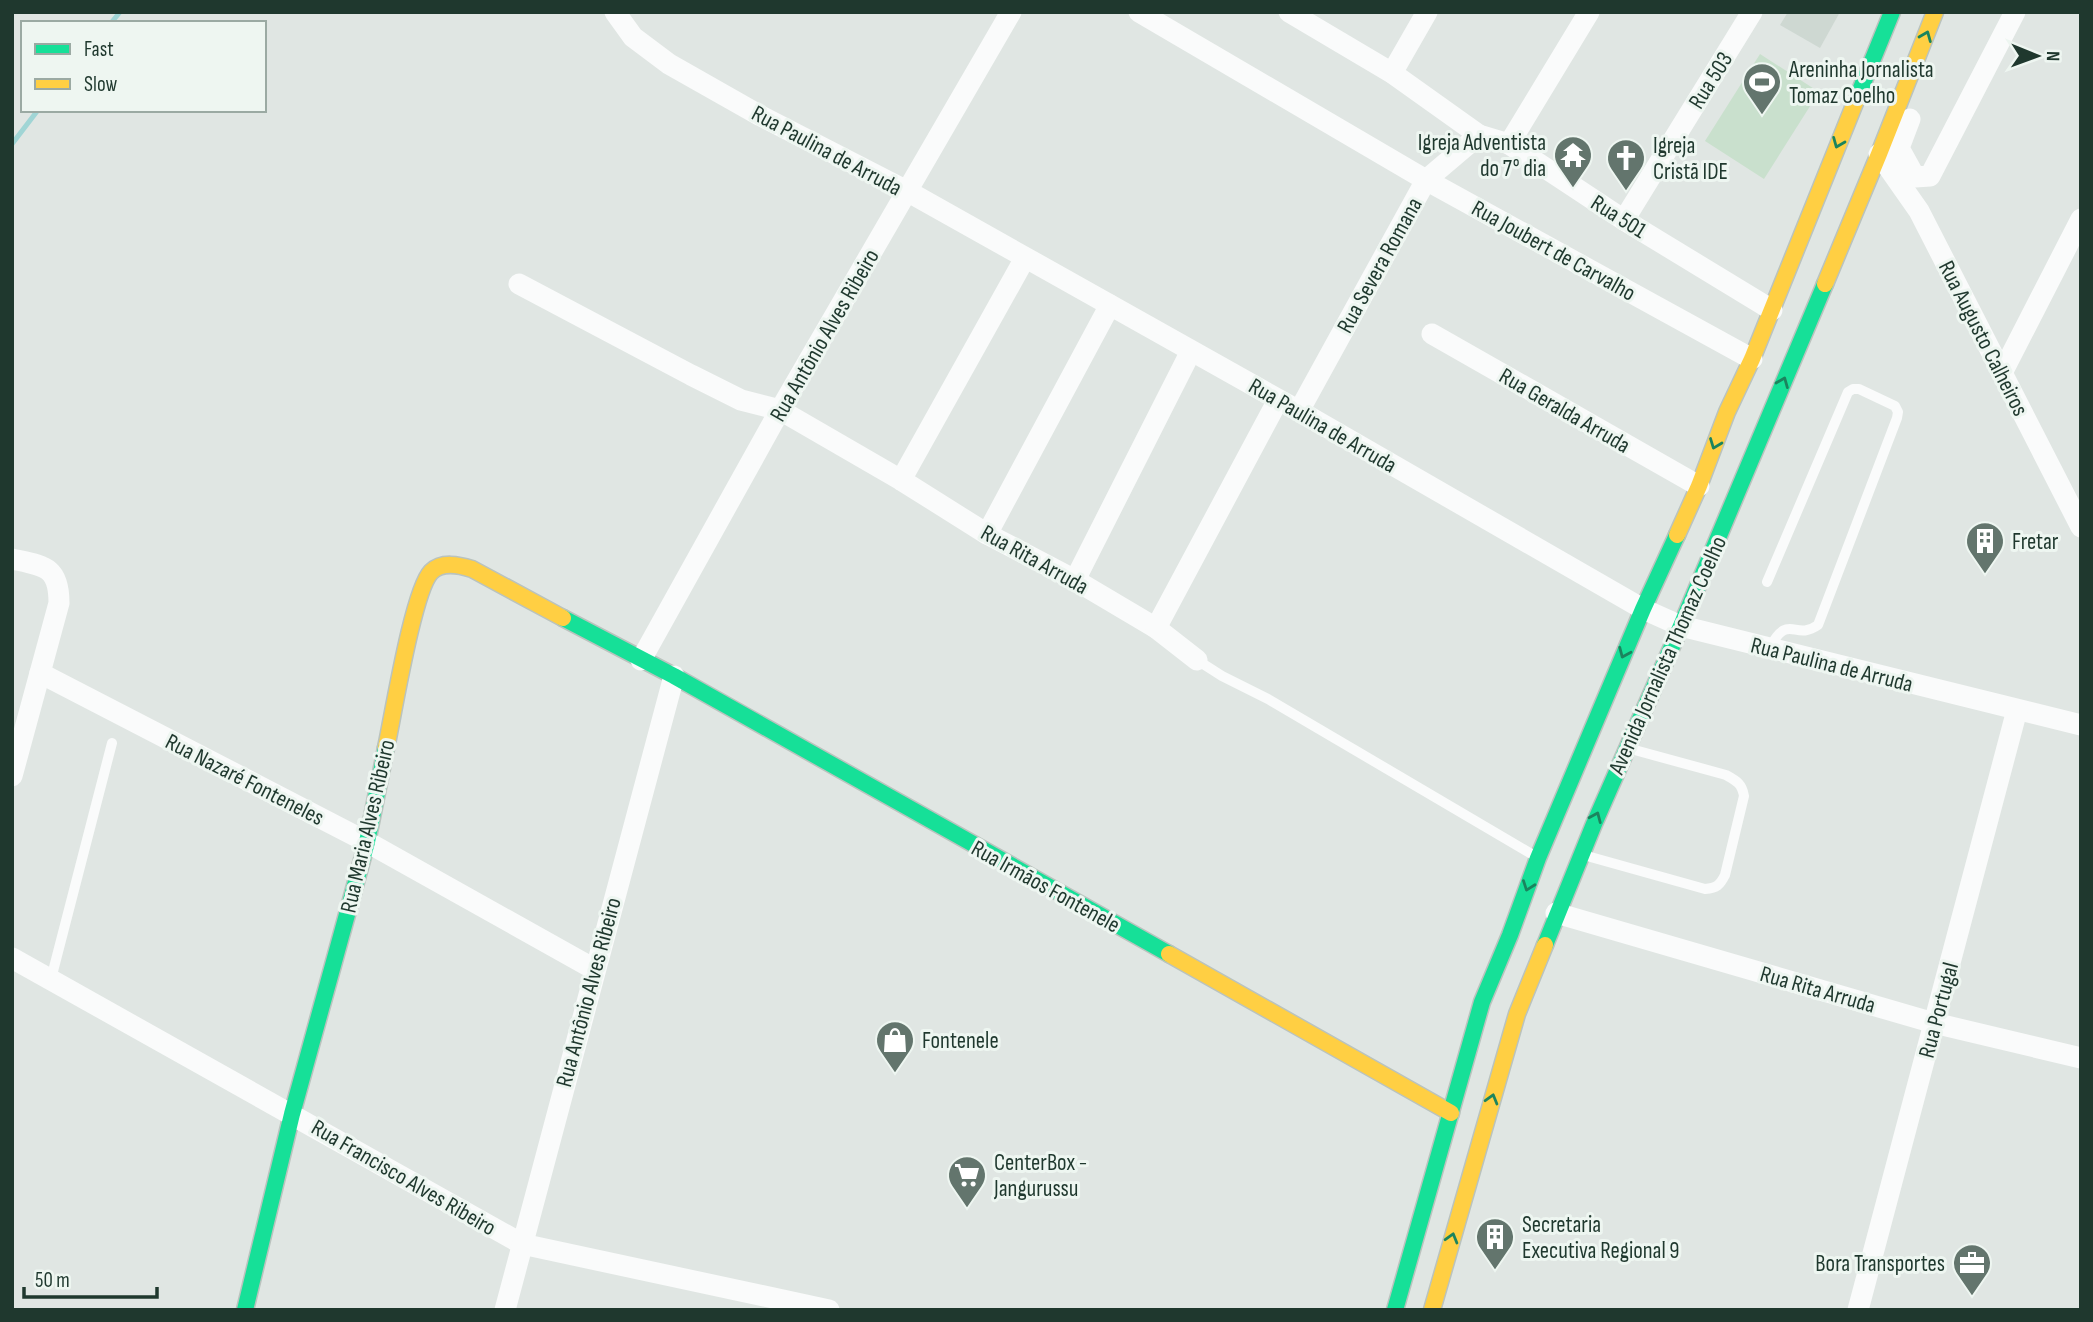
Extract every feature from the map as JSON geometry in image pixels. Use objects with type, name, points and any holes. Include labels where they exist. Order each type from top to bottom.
[{"type":"main road","name":"Avenida Jornalista Thomaz Coelho","points":[[1395,1310],[1456,1160],[1499,1008],[1510,935],[1538,858],[1643,610],[1699,486],[1746,421],[1752,359],[1892,12]]},
{"type":"main road","name":"Avenida Jornalista Thomaz Coelho","points":[[1432,1310],[1456,1160],[1451,1114],[1499,1008],[1556,913],[1681,626],[1746,421],[1879,154],[1935,12]]},
{"type":"main road","name":"Rua Maria Alves Ribeiro","points":[[245,1310],[292,1114],[367,842],[412,621],[425,580],[439,566],[460,565],[472,569],[641,660]]},
{"type":"main road","name":"Rua Irmãos Fontenele","points":[[641,660],[674,676],[1451,1114]]},
{"type":"street","name":"Rua Paulina de Arruda","points":[[615,12],[633,37],[669,64],[761,116],[907,191],[1298,411],[1643,610],[1681,626],[2081,725]]},
{"type":"street","name":"Rua Antônio Alves Ribeiro","points":[[641,660],[780,410],[1011,12]]},
{"type":"street","name":"Rua 501","points":[[1289,12],[1392,74],[1479,135],[1509,144],[1624,220],[1772,310]]},
{"type":"street","points":[[1392,74],[1427,12]]},
{"type":"street","points":[[1509,144],[1589,12]]},
{"type":"street","name":"Rua 503","points":[[1624,220],[1752,12]]},
{"type":"street","points":[[1950,12],[1899,148],[1915,177],[1930,176],[2015,12]]},
{"type":"street","points":[[1919,211],[2021,12]]},
{"type":"street","name":"Rua Joubert de Carvalho","points":[[1150,15],[1426,180],[1752,359]]},
{"type":"street","name":"Rua Severa Romana","points":[[1298,411],[1426,180],[1479,135]]},
{"type":"street","name":"Rua Augusto Calheiros","points":[[1879,154],[1919,211],[2081,527]]},
{"type":"street","points":[[2002,373],[2081,219]]},
{"type":"street","points":[[901,480],[1025,258]]},
{"type":"street","name":"Rua Rita Arruda","points":[[519,284],[691,376],[741,400],[780,410],[901,480],[987,534],[1075,580],[1156,628],[1196,660]]},
{"type":"street","points":[[987,534],[1110,305]]},
{"type":"street","name":"Rua Geralda Arruda","points":[[1432,334],[1699,486]]},
{"type":"street","points":[[1075,580],[1191,351]]},
{"type":"street","points":[[1156,628],[1278,400]]},
{"type":"street","points":[[12,559],[51,571],[57,579],[59,603],[12,776]]},
{"type":"street","name":"Rua Nazaré Fonteneles","points":[[40,673],[367,842],[594,969]]},
{"type":"street","name":"Rua Antônio Alves Ribeiro","points":[[505,1310],[674,676]]},
{"type":"street","name":"Rua Portugal","points":[[1858,1310],[2017,710]]},
{"type":"street","name":"Rua Rita Arruda","points":[[1556,913],[1934,1023],[2081,1058]]},
{"type":"street","name":"Rua Francisco Alves Ribeiro","points":[[12,957],[522,1244],[829,1310]]},
{"type":"lane","points":[[1767,582],[1848,392],[1859,389],[1895,406],[1897,418],[1818,625],[1812,630],[1782,630],[1777,633],[1769,649]]},
{"type":"lane","name":"Rua Rita Arruda","points":[[1196,660],[1268,699],[1538,858]]},
{"type":"lane","points":[[51,979],[112,743]]},
{"type":"lane","points":[[1581,854],[1705,889],[1720,885],[1725,875],[1744,796],[1743,787],[1726,775],[1626,748]]},
{"type":"shaded area","points":[[1788,12],[1840,12],[1820,48],[1780,25]]},
{"type":"green space","name":"Areninha Jornalista Tomaz Coelho","points":[[1760,54],[1819,92],[1764,179],[1705,141]]},
{"type":"waterway","points":[[113,21],[120,12]]},
{"type":"waterway","points":[[12,144],[36,112]]},
{"type":"traffic: fast","points":[[1857,98],[1892,12]]},
{"type":"traffic: fast","points":[[1545,945],[1825,284]]},
{"type":"traffic: fast","points":[[1395,1310],[1482,1002],[1538,858],[1677,535]]},
{"type":"traffic: fast","points":[[563,618],[674,676],[1169,954]]},
{"type":"traffic: fast","points":[[245,1310],[292,1114],[367,842],[386,748]]},
{"type":"traffic: slow","points":[[1825,284],[1935,12]]},
{"type":"traffic: slow","points":[[1677,535],[1727,412],[1752,359],[1857,98]]},
{"type":"traffic: slow","points":[[386,748],[417,603],[424,584],[435,569],[451,565],[472,569],[563,618]]},
{"type":"traffic: slow","points":[[1432,1310],[1517,1014],[1545,945]]},
{"type":"traffic: slow","points":[[1169,954],[1451,1113]]},
{"type":"place","name":"Areninha Jornalista Tomaz Coelho","points":[[1762,116]]},
{"type":"place","name":"Igreja Adventista do 7° dia","points":[[1573,189]]},
{"type":"place","name":"Igreja Cristã IDE","points":[[1626,192]]},
{"type":"place","name":"Fretar","points":[[1985,575]]},
{"type":"place","name":"Fontenele","points":[[895,1074]]},
{"type":"place","name":"CenterBox - Jangurussu","points":[[967,1209]]},
{"type":"place","name":"Secretaria Executiva Regional 9","points":[[1495,1271]]},
{"type":"place","name":"Bora Transportes","points":[[1972,1297]]}]
